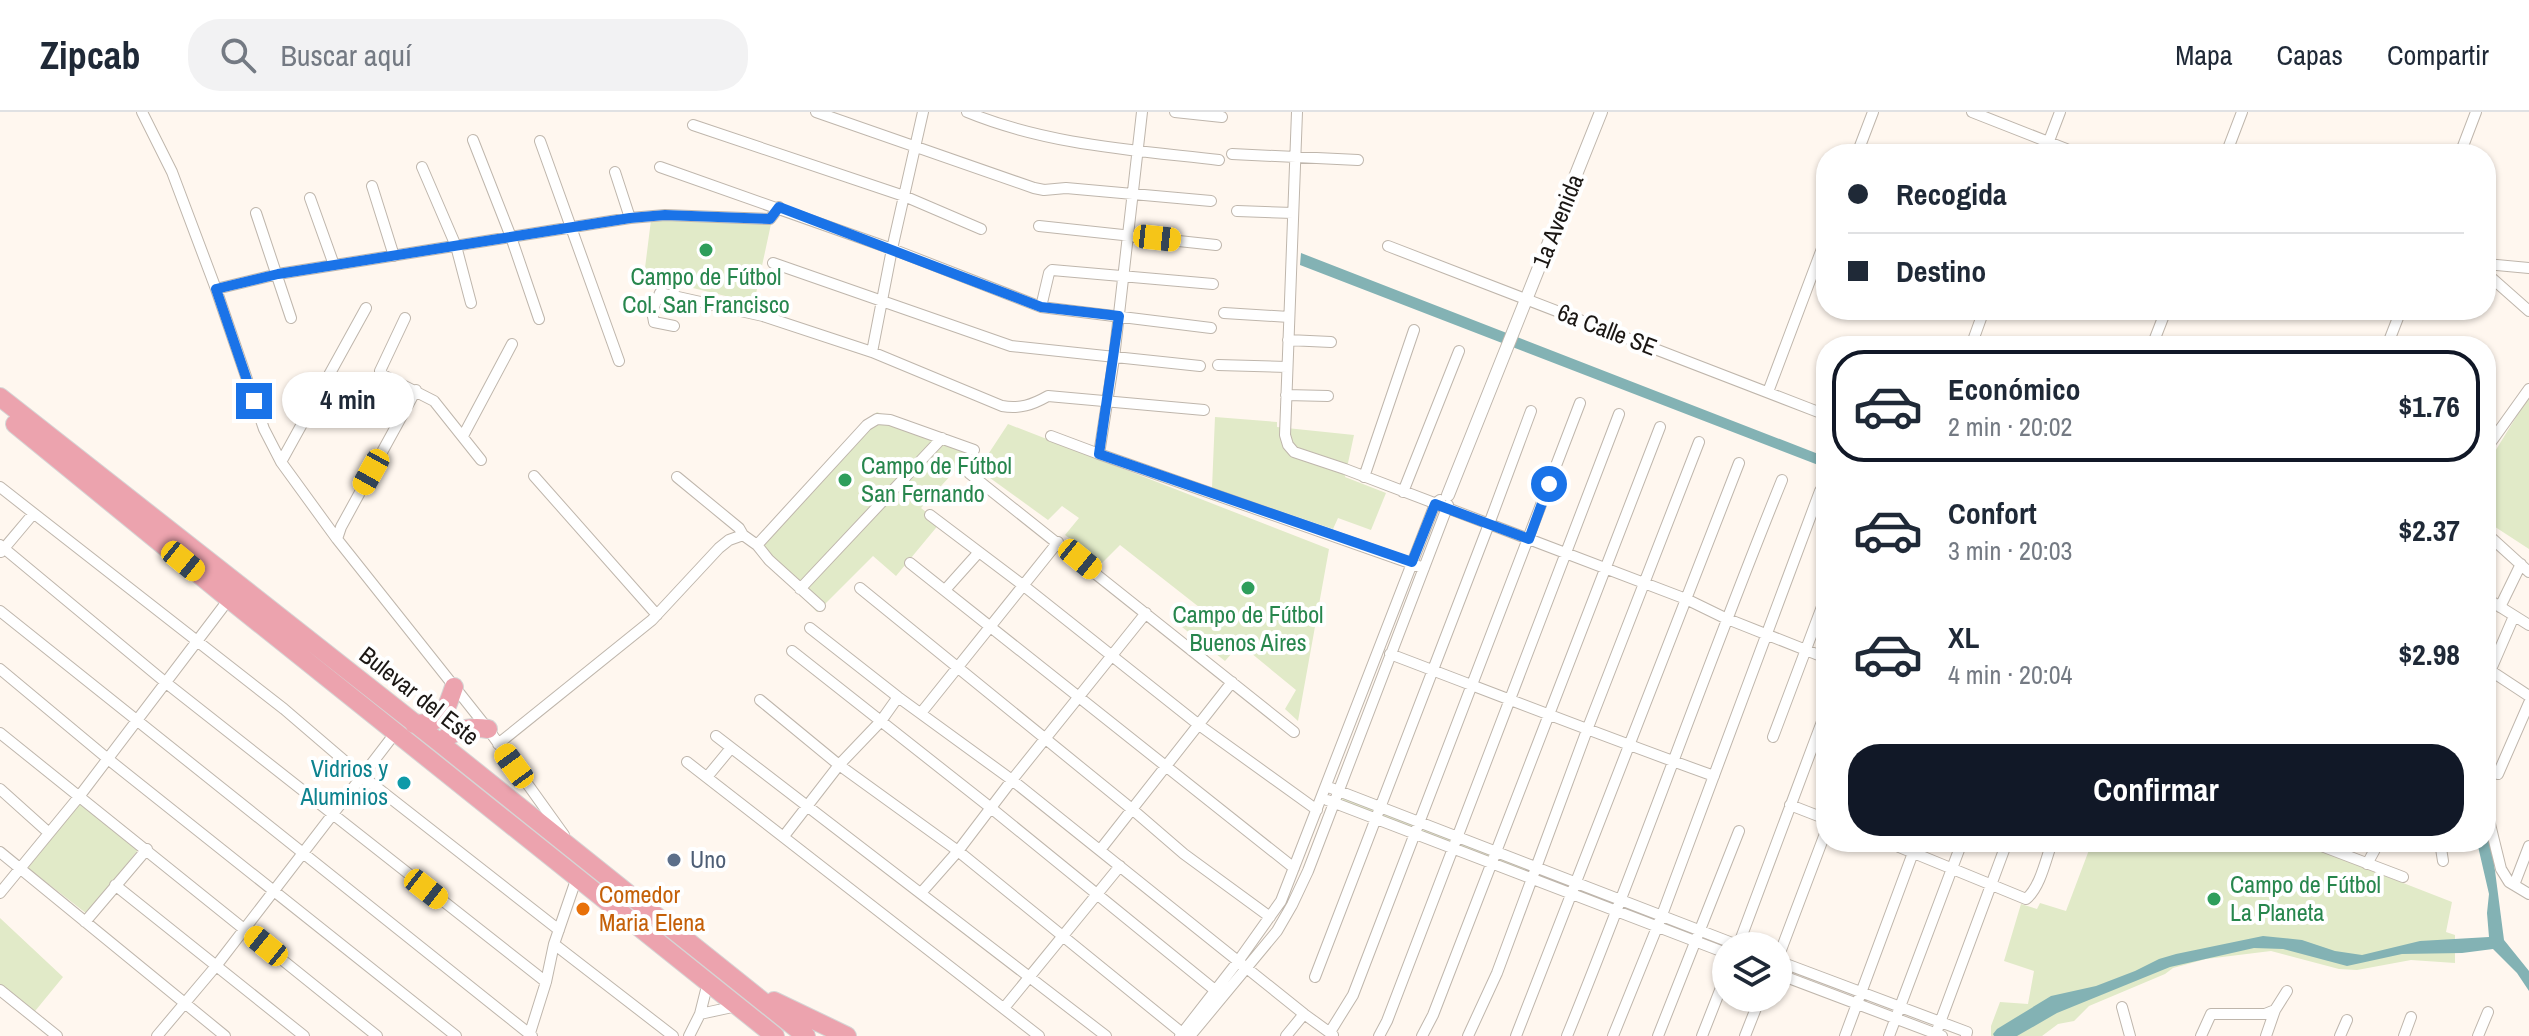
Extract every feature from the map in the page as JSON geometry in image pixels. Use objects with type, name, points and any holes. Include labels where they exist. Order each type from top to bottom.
[{"type":"highway","name":"Bulevar del Este","points":[[0,397],[806,1036]]},
{"type":"highway","name":"Bulevar del Este","points":[[0,412],[775,1036]]},
{"type":"highway","points":[[434,762],[443,716],[454,687]]},
{"type":"highway","points":[[414,724],[429,724],[443,716]]},
{"type":"highway","points":[[440,743],[450,733],[475,727],[493,736]]},
{"type":"highway","points":[[742,985],[847,1036]]},
{"type":"street","points":[[142,112],[172,172],[264,429],[281,462],[337,539],[493,736],[577,853]]},
{"type":"street","points":[[816,112],[1034,188],[1211,201]]},
{"type":"street","points":[[872,352],[923,112]]},
{"type":"street","points":[[967,112],[1042,136],[1219,160]]},
{"type":"street","points":[[1099,454],[1109,400],[1142,112]]},
{"type":"street","points":[[1175,112],[1222,117]]},
{"type":"street","points":[[1297,112],[1285,435],[1291,449],[1686,599],[1816,654]]},
{"type":"street","name":"1a Avenida","points":[[1448,495],[1601,112]]},
{"type":"street","points":[[1861,144],[1873,112]]},
{"type":"street","points":[[1972,112],[2054,144]]},
{"type":"street","points":[[2049,142],[2060,112]]},
{"type":"street","points":[[2230,144],[2242,112]]},
{"type":"street","points":[[2464,144],[2476,112]]},
{"type":"street","points":[[693,125],[904,196],[981,229]]},
{"type":"street","points":[[473,140],[539,319]]},
{"type":"street","points":[[540,141],[619,361]]},
{"type":"street","points":[[1232,154],[1358,160]]},
{"type":"street","points":[[422,167],[456,246],[471,303]]},
{"type":"street","points":[[660,167],[779,207],[1041,307],[1211,328]]},
{"type":"street","points":[[615,172],[630,218]]},
{"type":"street","points":[[372,186],[394,256]]},
{"type":"street","points":[[310,198],[334,265]]},
{"type":"street","points":[[216,289],[278,274],[630,218],[665,215],[770,219],[779,207]]},
{"type":"street","points":[[1237,211],[1293,213]]},
{"type":"street","points":[[256,213],[291,318]]},
{"type":"street","points":[[1039,226],[1216,245]]},
{"type":"street","name":"6a Calle SE","points":[[1388,246],[1816,411]]},
{"type":"street","points":[[773,263],[1011,346],[1200,366]]},
{"type":"street","points":[[1768,392],[1816,265]]},
{"type":"street","points":[[2496,265],[2529,268]]},
{"type":"street","points":[[1041,307],[1052,270],[1213,284]]},
{"type":"street","points":[[2496,282],[2529,311]]},
{"type":"street","points":[[674,326],[654,322],[652,311],[660,293],[763,316],[872,352],[1002,406],[1016,408],[1048,396],[1204,410]]},
{"type":"street","points":[[281,462],[366,308]]},
{"type":"street","points":[[1224,313],[1289,317]]},
{"type":"street","points":[[405,318],[380,371],[434,401],[481,460]]},
{"type":"street","points":[[1364,477],[1414,330]]},
{"type":"street","points":[[1288,340],[1331,342]]},
{"type":"street","points":[[463,436],[512,344]]},
{"type":"street","points":[[1403,492],[1459,351]]},
{"type":"street","points":[[1218,365],[1287,367]]},
{"type":"street","points":[[2496,435],[2529,389]]},
{"type":"street","points":[[337,539],[416,390]]},
{"type":"street","points":[[1286,395],[1328,396]]},
{"type":"street","points":[[810,628],[1012,780],[1332,1034],[1353,995],[1421,823],[1580,403]]},
{"type":"street","points":[[1315,977],[1531,411]]},
{"type":"street","points":[[1379,1036],[1459,837],[1619,414]]},
{"type":"street","points":[[757,545],[867,425],[877,419],[890,420],[974,450]]},
{"type":"street","points":[[1422,1036],[1493,864],[1660,427]]},
{"type":"street","points":[[1051,436],[1424,568]]},
{"type":"street","points":[[800,589],[942,438]]},
{"type":"street","points":[[1468,1036],[1497,973],[1699,442]]},
{"type":"street","points":[[1516,1036],[1739,463]]},
{"type":"street","points":[[969,473],[1294,732]]},
{"type":"street","points":[[534,476],[657,615]]},
{"type":"street","points":[[677,477],[739,528],[820,606]]},
{"type":"street","points":[[1567,1036],[1618,912],[1725,618],[1782,480]]},
{"type":"street","points":[[0,487],[284,709],[361,775],[559,930]]},
{"type":"street","points":[[1184,1035],[1243,964],[1281,901],[1435,504],[1448,495]]},
{"type":"street","points":[[1184,1035],[1216,991],[1277,931],[1292,905],[1448,509],[1448,495]]},
{"type":"street","points":[[1613,1036],[1660,921],[1816,502]]},
{"type":"street","points":[[33,514],[1,549],[330,814],[546,982]]},
{"type":"street","points":[[930,515],[1199,725],[1317,810]]},
{"type":"street","points":[[493,736],[657,615],[719,548],[743,535]]},
{"type":"street","points":[[921,713],[1058,542]]},
{"type":"street","points":[[2496,542],[2525,568],[2500,607]]},
{"type":"street","points":[[945,590],[979,552]]},
{"type":"street","points":[[910,563],[1294,868]]},
{"type":"street","points":[[860,588],[1184,854],[1270,917]]},
{"type":"street","points":[[0,893],[78,798],[229,599]]},
{"type":"street","points":[[2496,604],[2529,625]]},
{"type":"street","points":[[0,611],[530,1035],[554,944],[577,877]]},
{"type":"street","points":[[921,893],[958,851],[1146,613]]},
{"type":"street","points":[[2496,655],[2514,616]]},
{"type":"street","points":[[1773,737],[1816,622]]},
{"type":"street","points":[[792,651],[1216,991]]},
{"type":"street","points":[[1390,654],[1714,776]]},
{"type":"street","points":[[0,669],[456,1036]]},
{"type":"street","points":[[2496,677],[2529,696]]},
{"type":"street","points":[[1100,850],[1232,682]]},
{"type":"street","points":[[784,836],[839,765],[881,721],[898,697]]},
{"type":"street","points":[[760,700],[839,765],[958,851],[1184,1035]]},
{"type":"street","points":[[2496,773],[2529,703]]},
{"type":"street","points":[[157,1036],[216,966],[396,732]]},
{"type":"street","points":[[0,733],[377,1036]]},
{"type":"street","points":[[716,736],[1106,1036]]},
{"type":"street","points":[[1743,932],[1816,737]]},
{"type":"street","points":[[707,777],[731,748]]},
{"type":"street","points":[[687,762],[1039,1036]]},
{"type":"street","points":[[1326,786],[1622,900],[1712,948]]},
{"type":"street","points":[[0,789],[49,833]]},
{"type":"street","points":[[1322,798],[1618,912],[1712,935]]},
{"type":"street","points":[[1790,805],[1816,815]]},
{"type":"street","points":[[1658,1036],[1739,831]]},
{"type":"street","points":[[2514,885],[2529,846]]},
{"type":"street","points":[[85,922],[147,849]]},
{"type":"street","points":[[2496,849],[2501,869],[2509,882],[2529,894]]},
{"type":"street","points":[[0,852],[225,1036]]},
{"type":"street","points":[[1788,932],[1818,852]]},
{"type":"street","points":[[1845,1036],[1913,852]]},
{"type":"street","points":[[1924,852],[1952,868],[2029,898],[2048,852]]},
{"type":"street","points":[[1889,1036],[1958,852]]},
{"type":"street","points":[[1792,979],[1938,1035],[2003,852]]},
{"type":"street","points":[[2341,852],[2403,877]]},
{"type":"street","points":[[2367,864],[2374,852]]},
{"type":"street","points":[[2442,852],[2443,861]]},
{"type":"street","points":[[1004,1008],[1120,866]]},
{"type":"street","points":[[115,885],[304,1036]]},
{"type":"street","points":[[554,944],[673,1036]]},
{"type":"street","points":[[1792,965],[1967,1034]]},
{"type":"street","points":[[689,1036],[700,1014],[708,982]]},
{"type":"street","points":[[0,990],[57,1036]]},
{"type":"street","points":[[2266,1036],[2275,1010],[2287,991]]},
{"type":"street","points":[[700,1014],[737,1006]]},
{"type":"street","points":[[2122,1007],[2130,1036]]},
{"type":"street","points":[[2201,1036],[2211,1014],[2265,1014],[2275,1010]]},
{"type":"street","points":[[1702,1036],[1712,1011]]},
{"type":"street","points":[[1745,1036],[1754,1012]]},
{"type":"street","points":[[2478,1036],[2488,1012]]},
{"type":"street","points":[[1286,1036],[1304,1014]]},
{"type":"street","points":[[2404,1036],[2411,1017]]},
{"type":"street","points":[[2340,1036],[2347,1020]]},
{"type":"green space","name":"Campo de Fútbol Col. San Francisco","points":[[651,220],[771,224],[754,303],[644,276]]},
{"type":"green space","points":[[2529,396],[2529,549],[2496,528],[2496,450]]},
{"type":"green space","points":[[877,412],[972,452],[921,508],[940,523],[896,576],[873,556],[817,612],[751,545],[839,447]]},
{"type":"green space","points":[[1215,417],[1277,422],[1277,427],[1354,435],[1345,477],[1386,493],[1371,530],[1338,518],[1333,529],[1212,488]]},
{"type":"green space","points":[[1008,424],[1329,549],[1298,721],[1285,709],[1296,690],[1240,644],[1225,661],[1182,627],[1199,607],[1120,545],[1102,563],[1065,535],[1079,518],[1062,506],[1048,520],[990,478],[1002,463],[989,453]]},
{"type":"green space","points":[[1338,792],[1712,936],[1712,947],[1335,801]]},
{"type":"green space","points":[[83,799],[142,845],[87,914],[28,868]]},
{"type":"green space","points":[[2088,852],[2324,852],[2452,902],[2446,932],[2455,935],[2455,963],[2411,960],[2357,970],[2339,969],[2271,951],[2206,959],[2173,968],[2089,1006],[2074,1021],[2058,1024],[2042,1036],[1991,1036],[1991,1026],[2000,1002],[2028,1004],[2034,971],[2004,961],[2021,904],[2037,909],[2040,903],[2066,911]]},
{"type":"green space","points":[[0,918],[63,977],[31,1016],[0,991]]},
{"type":"water","points":[[1301,253],[1816,453],[1816,464],[1300,265]]},
{"type":"water","points":[[2479,852],[2492,852],[2504,940],[2529,971],[2529,991],[2517,973],[2493,949],[2402,954],[2347,966],[2283,949],[2254,948],[2170,967],[2057,1013],[2017,1036],[1993,1034],[2051,996],[2096,986],[2176,954],[2263,936],[2302,940],[2335,951],[2362,955],[2420,941],[2489,937],[2489,894]]},
{"type":"place","name":"Campo de Fútbol Col. San Francisco","points":[[706,250]]},
{"type":"place","name":"Campo de Fútbol San Fernando","points":[[845,480]]},
{"type":"place","name":"Campo de Fútbol Buenos Aires","points":[[1248,588]]},
{"type":"place","name":"Vidrios y Aluminios","points":[[404,783]]},
{"type":"place","name":"Uno","points":[[674,860]]},
{"type":"place","name":"Campo de Fútbol La Planeta","points":[[2214,899]]},
{"type":"place","name":"Comedor Maria Elena","points":[[583,909]]},
{"type":"route","points":[[254,401],[216,289],[278,274],[630,218],[665,215],[770,219],[779,207],[1041,307],[1119,316],[1099,454],[1412,562],[1435,504],[1529,539],[1549,484]]}]
